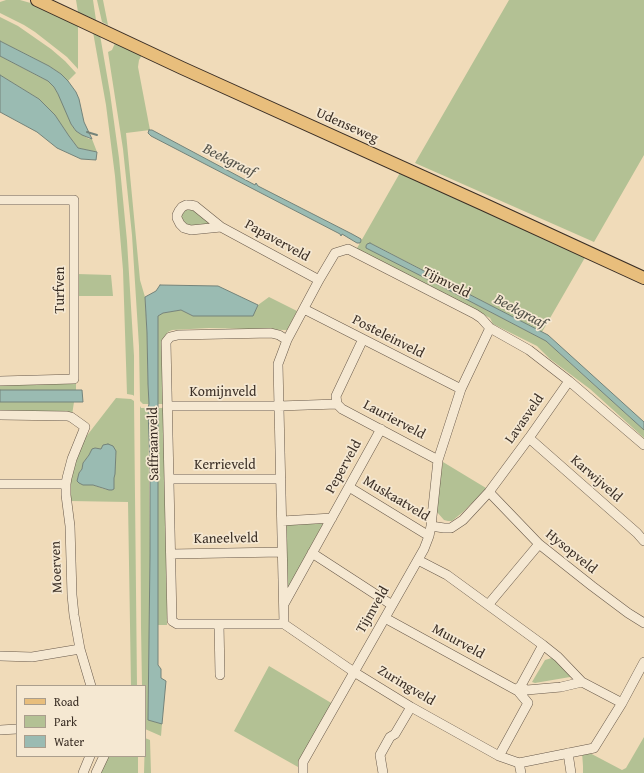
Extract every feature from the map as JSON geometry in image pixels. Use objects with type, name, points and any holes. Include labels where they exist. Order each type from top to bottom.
[{"type":"main road","name":"Udenseweg","points":[[37,0],[189,71],[644,278]]},
{"type":"street","name":"Turfven","points":[[0,200],[74,200],[74,379],[0,381]]},
{"type":"street","name":"Papaverveld","points":[[222,227],[319,280]]},
{"type":"street","name":"Tijmveld","points":[[284,624],[278,364],[287,340],[335,253],[348,249],[475,314],[490,328],[461,389],[438,460],[431,526],[424,549],[303,762],[304,773]]},
{"type":"street","name":"Posteleinveld","points":[[304,310],[461,389]]},
{"type":"street","points":[[490,328],[529,350],[569,381],[644,445]]},
{"type":"street","name":"Saffraanveld","points":[[284,624],[177,624],[172,621],[166,342],[170,337],[178,335],[271,333],[279,335],[287,340]]},
{"type":"street","points":[[279,406],[337,404],[336,396],[363,339]]},
{"type":"street","name":"Lavasveld","points":[[431,526],[451,528],[463,520],[490,492],[530,438],[569,381]]},
{"type":"street","name":"Laurierveld","points":[[337,404],[342,409],[438,460]]},
{"type":"street","name":"Komijnveld","points":[[167,406],[279,406]]},
{"type":"street","name":"Moerven","points":[[0,415],[67,416],[71,417],[85,427],[72,459],[67,478],[66,495],[70,526],[74,615],[80,649],[91,685]]},
{"type":"street","name":"Peperveld","points":[[283,605],[381,429]]},
{"type":"street","name":"Karwijveld","points":[[530,438],[637,533],[644,541]]},
{"type":"street","name":"Kerrieveld","points":[[169,479],[281,479]]},
{"type":"street","points":[[0,484],[66,484]]},
{"type":"street","name":"Muskaatveld","points":[[349,487],[429,536]]},
{"type":"street","name":"Hysopveld","points":[[490,492],[539,544],[598,591],[644,623]]},
{"type":"street","points":[[282,521],[332,518]]},
{"type":"street","points":[[488,605],[539,544]]},
{"type":"street","name":"Kaneelveld","points":[[170,554],[282,552]]},
{"type":"street","points":[[312,553],[392,605]]},
{"type":"street","points":[[418,560],[447,575],[543,645],[558,657],[582,682],[622,703],[644,662]]},
{"type":"street","name":"Muurveld","points":[[385,618],[518,689],[527,690],[561,687],[582,682]]},
{"type":"street","points":[[219,624],[220,675]]},
{"type":"street","name":"Zuringveld","points":[[284,624],[354,672],[411,707],[499,756],[519,762],[594,748],[622,703]]},
{"type":"street","points":[[499,756],[528,703],[518,689],[543,645]]},
{"type":"street","points":[[0,656],[32,656],[80,649]]},
{"type":"street","points":[[383,773],[380,755],[390,737],[395,734],[411,707]]},
{"type":"street","points":[[0,730],[16,729]]},
{"type":"street","points":[[568,753],[571,773]]},
{"type":"street","points":[[83,773],[90,757]]},
{"type":"street","points":[[96,773],[104,757]]},
{"type":"street","points":[[519,762],[521,773]]},
{"type":"green space","points":[[6,0],[20,0],[34,4],[78,24],[78,69],[67,57],[35,32],[0,13],[0,2]]},
{"type":"green space","points":[[76,0],[93,0],[96,20],[78,12]]},
{"type":"green space","points":[[97,0],[103,0],[108,25],[102,22]]},
{"type":"green space","points":[[509,0],[644,0],[644,155],[594,242],[415,163]]},
{"type":"green space","points":[[0,17],[18,26],[51,49],[76,73],[68,81],[49,66],[0,41]]},
{"type":"green space","points":[[93,32],[100,35],[119,158],[127,241],[134,356],[134,396],[127,394],[123,270],[115,176],[106,105]]},
{"type":"green space","points":[[115,43],[142,55],[139,60],[138,67],[150,130],[126,133],[140,280],[145,297],[149,404],[143,404],[140,401],[139,346],[132,235],[123,149],[108,52],[112,50]]},
{"type":"green space","points":[[0,56],[48,81],[54,87],[63,103],[71,124],[76,131],[89,139],[92,139],[97,152],[78,148],[55,115],[39,99],[0,75]]},
{"type":"green space","points":[[401,171],[587,254],[542,332],[370,243],[366,246],[367,248],[546,341],[644,430],[644,438],[590,389],[550,359],[537,346],[493,324],[490,318],[356,250]]},
{"type":"green space","points":[[188,209],[193,209],[212,225],[187,226],[184,223],[181,214]]},
{"type":"green space","points":[[77,274],[111,275],[113,296],[77,296]]},
{"type":"green space","points":[[269,297],[297,311],[287,330],[209,328],[172,330],[168,332],[165,336],[166,404],[158,404],[158,316],[160,314],[181,310],[193,316],[252,316],[258,305]]},
{"type":"green space","points":[[0,383],[76,383],[76,390],[0,390]]},
{"type":"green space","points":[[116,398],[131,399],[134,401],[137,685],[131,685],[128,502],[70,501],[69,480],[82,442]],"holes":[[[95,448],[102,449],[116,455],[114,489],[104,489],[93,485],[83,485],[77,481],[83,463]]]},
{"type":"green space","points":[[0,402],[74,402],[72,415],[63,411],[0,411]]},
{"type":"green space","points":[[140,406],[141,408],[148,408],[150,555],[148,720],[162,724],[161,736],[146,729],[146,685],[142,685]]},
{"type":"green space","points":[[158,408],[166,408],[167,625],[158,625]]},
{"type":"green space","points":[[443,462],[486,488],[463,512],[452,521],[444,520],[437,512],[435,507]]},
{"type":"green space","points":[[324,522],[288,588],[285,593],[282,525]]},
{"type":"green space","points":[[555,657],[576,676],[535,683],[532,682],[545,660]]},
{"type":"green space","points":[[269,666],[333,704],[298,767],[234,731]]},
{"type":"green space","points":[[644,737],[644,773],[583,773],[582,752],[586,751],[622,770],[626,768]]},
{"type":"green space","points":[[146,738],[150,740],[151,773],[144,773]]},
{"type":"green space","points":[[107,757],[138,757],[138,773],[99,773]]},
{"type":"water","points":[[0,41],[49,66],[68,81],[79,99],[84,122],[92,139],[76,131],[71,124],[58,94],[48,81],[0,56]]},
{"type":"water","points":[[0,75],[39,99],[55,115],[78,148],[97,152],[96,160],[81,159],[57,148],[37,132],[0,112]]},
{"type":"water","points":[[149,130],[152,130],[255,185],[256,183],[258,186],[352,234],[361,239],[360,243],[357,243],[342,234],[341,236],[340,234],[151,136],[148,133]]},
{"type":"water","points":[[370,243],[548,335],[644,422],[644,430],[546,341],[366,248],[367,244]]},
{"type":"water","points":[[160,285],[218,286],[258,305],[253,316],[193,316],[181,310],[163,313],[158,316],[158,665],[161,669],[161,678],[166,681],[162,724],[148,720],[150,471],[145,297],[156,291]]},
{"type":"water","points":[[0,390],[82,390],[83,402],[0,402]]},
{"type":"water","points":[[108,444],[113,446],[116,451],[114,489],[109,490],[93,485],[83,485],[79,483],[77,481],[79,473],[82,469],[83,463],[92,449],[101,449],[103,445]]},
{"type":"waterway","name":"Beekgraaf","points":[[87,132],[97,135]]}]
